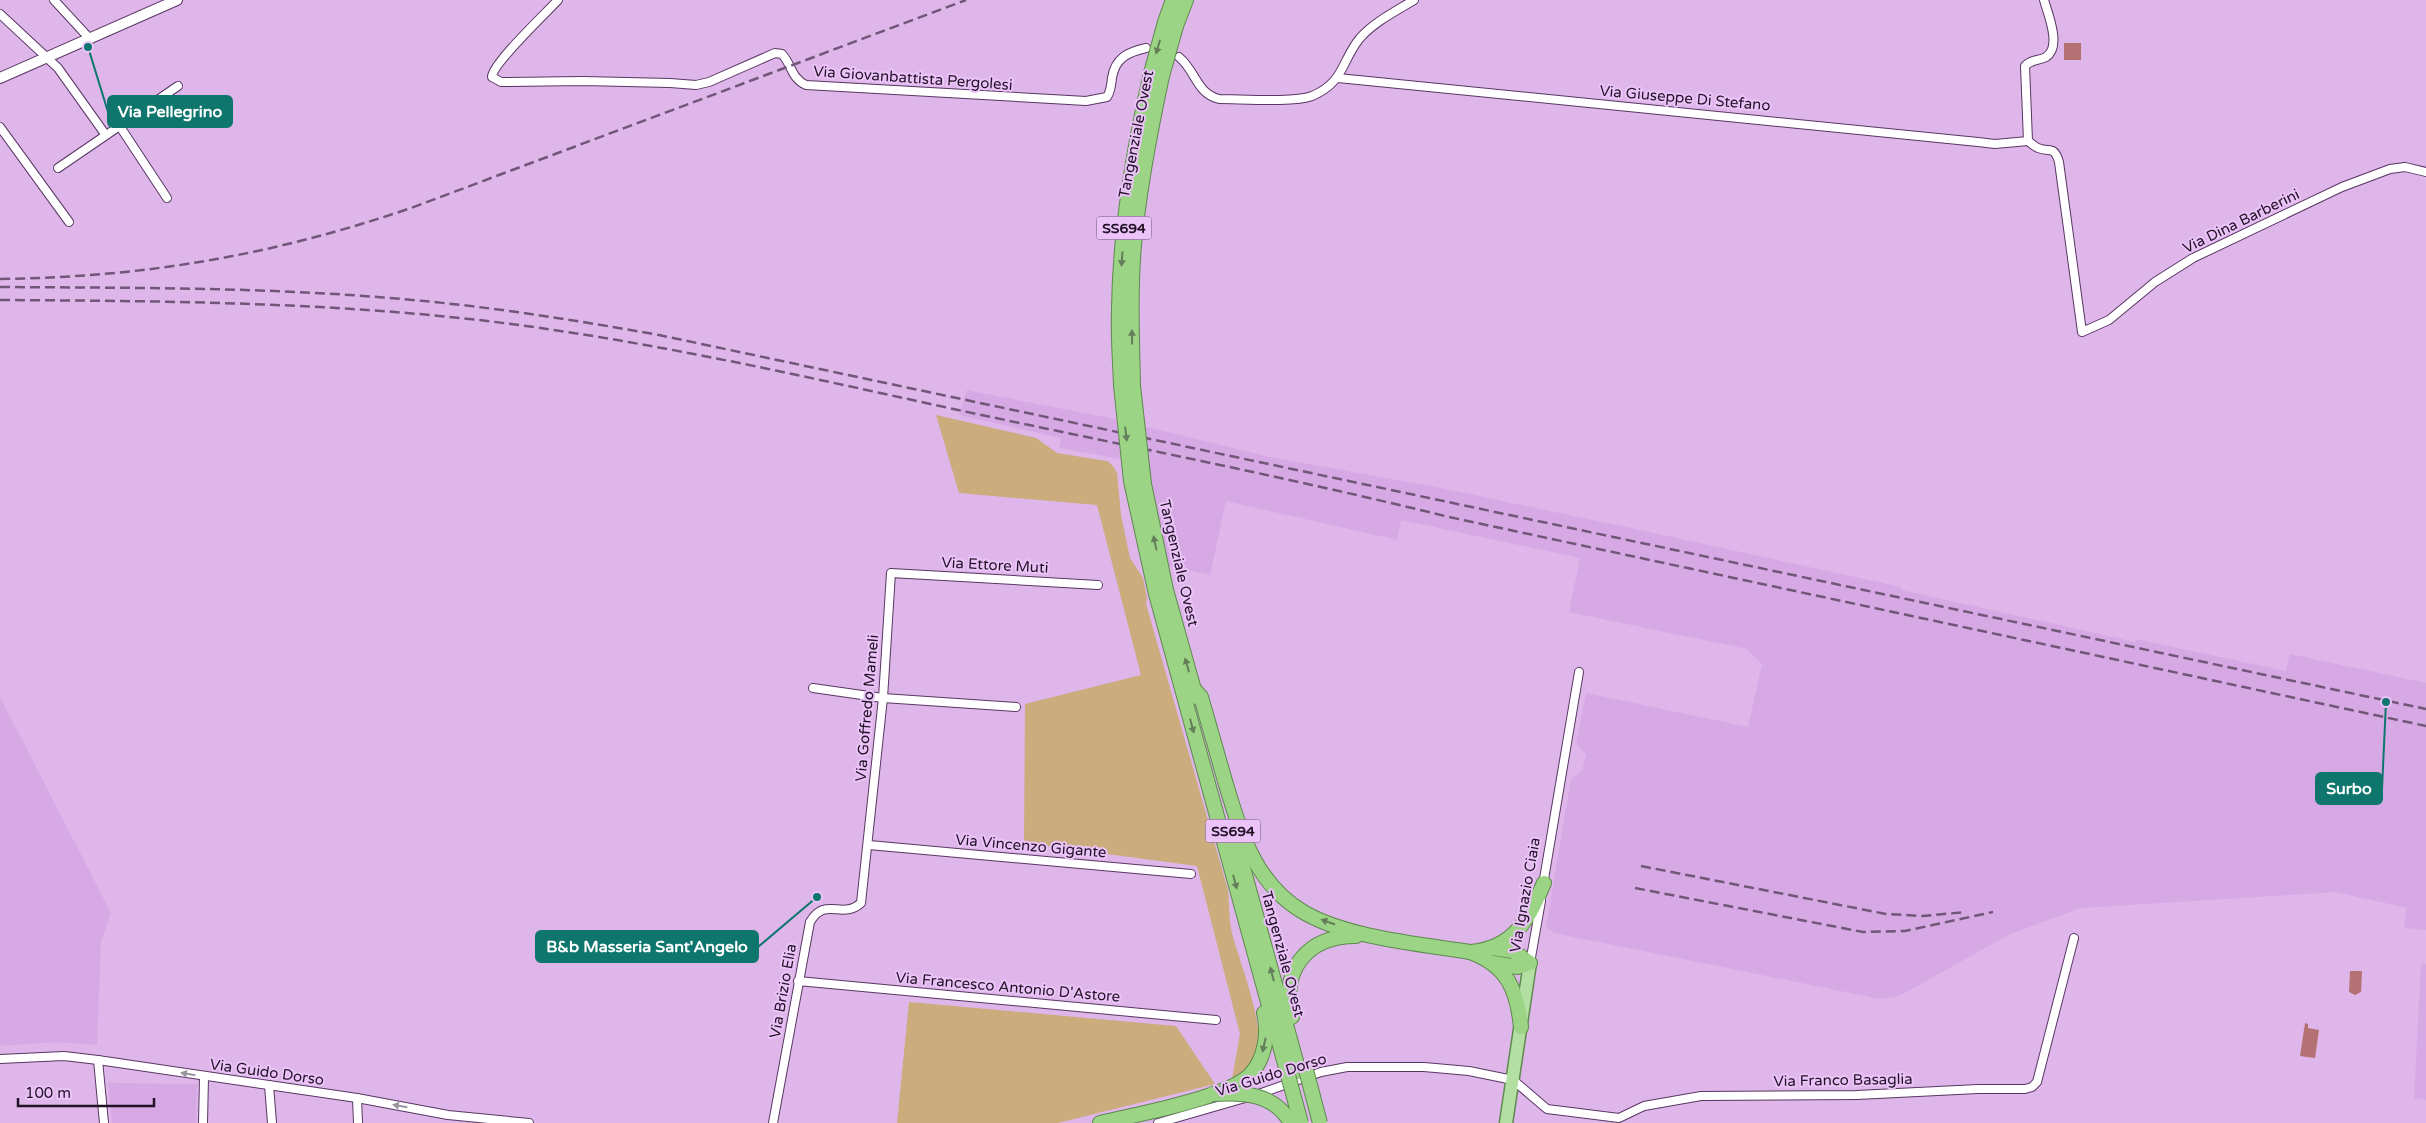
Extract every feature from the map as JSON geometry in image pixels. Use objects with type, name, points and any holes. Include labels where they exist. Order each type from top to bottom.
[{"type":"highway","name":"Tangenziale Ovest","points":[[1173,0],[1171,24],[1135,145],[1123,242],[1118,310],[1127,386],[1131,481],[1243,912],[1314,1123]]},
{"type":"highway","name":"Tangenziale Ovest","points":[[1171,24],[1186,0]]},
{"type":"highway","name":"Tangenziale Ovest","points":[[1161,592],[1194,688],[1298,1072],[1301,1123]]},
{"type":"highway","points":[[1194,688],[1201,697],[1238,824],[1261,872],[1274,888],[1305,914],[1374,936],[1470,952],[1492,963],[1518,968],[1530,963]]},
{"type":"highway","points":[[1492,948],[1511,937],[1525,922],[1544,883]]},
{"type":"highway","points":[[1100,1123],[1212,1094],[1237,1084],[1249,1076],[1257,1066],[1266,1041],[1264,1012],[1241,929],[1243,912]]},
{"type":"highway","points":[[1320,1123],[1298,1072],[1288,992],[1298,963],[1314,947],[1327,939],[1340,936],[1374,936]]},
{"type":"highway","points":[[1470,952],[1492,948],[1512,951],[1530,963]]},
{"type":"highway","points":[[1492,963],[1506,977],[1515,993],[1521,1027]]},
{"type":"highway","points":[[1212,1094],[1241,1092],[1258,1096],[1279,1108],[1291,1123]]},
{"type":"main road","name":"Via Ignazio Ciaia","points":[[1506,1123],[1530,963]]},
{"type":"street","points":[[54,0],[90,39]]},
{"type":"street","points":[[0,78],[177,0]]},
{"type":"street","name":"Via Giovanbattista Pergolesi","points":[[558,0],[503,58],[492,72],[492,77],[501,82],[583,81],[670,83],[696,86],[775,53],[782,54],[797,81],[806,85],[1086,102],[1107,97],[1115,66],[1121,58],[1129,52],[1146,48]]},
{"type":"street","points":[[1179,57],[1187,64],[1201,89],[1209,96],[1219,99],[1311,96],[1338,78],[1360,39],[1381,21],[1414,0]]},
{"type":"street","points":[[2028,141],[2025,66],[2028,62],[2046,57],[2052,50],[2054,43],[2044,0]]},
{"type":"street","points":[[0,14],[58,68],[105,134]]},
{"type":"street","name":"Via Giuseppe Di Stefano","points":[[1338,78],[1699,115],[1794,122],[1995,144],[2028,141]]},
{"type":"street","points":[[58,168],[105,134],[178,86]]},
{"type":"street","points":[[119,125],[167,198]]},
{"type":"street","points":[[0,127],[69,222]]},
{"type":"street","name":"Via Dina Barberini","points":[[2028,141],[2039,148],[2052,150],[2057,154],[2060,162],[2082,332],[2109,320],[2163,277],[2193,258],[2342,187],[2390,169],[2405,168],[2426,172]]},
{"type":"street","name":"Via Ettore Muti","points":[[891,573],[1098,585]]},
{"type":"street","name":"Via Goffredo Mameli","points":[[869,845],[883,698],[891,573]]},
{"type":"street","name":"Via Ignazio Ciaia","points":[[1530,963],[1579,672]]},
{"type":"street","points":[[813,688],[883,698],[1016,707]]},
{"type":"street","name":"Via Vincenzo Gigante","points":[[869,845],[1191,874]]},
{"type":"street","name":"Via Brizio Elia","points":[[773,1123],[810,922],[815,913],[826,908],[854,910],[861,903],[869,845]]},
{"type":"street","name":"Via Franco Basaglia","points":[[1513,1080],[1547,1109],[1619,1118],[1644,1106],[1701,1096],[1857,1095],[1978,1089],[2024,1089],[2032,1087],[2037,1082],[2074,938]]},
{"type":"street","name":"Via Francesco Antonio D'Astore","points":[[798,981],[1216,1020]]},
{"type":"street","name":"Via Guido Dorso","points":[[0,1059],[64,1056],[98,1060],[357,1098],[448,1119],[529,1123]]},
{"type":"street","points":[[98,1060],[104,1123]]},
{"type":"street","name":"Via Guido Dorso","points":[[1158,1123],[1265,1093],[1321,1072],[1347,1067],[1424,1067],[1469,1072],[1513,1080]]},
{"type":"street","points":[[203,1123],[204,1077]]},
{"type":"street","points":[[269,1085],[272,1123]]},
{"type":"street","points":[[357,1098],[358,1123]]},
{"type":"shaded area","points":[[2064,43],[2081,43],[2081,60],[2064,60]]},
{"type":"shaded area","points":[[967,390],[1114,419],[1270,457],[1436,487],[1640,530],[1901,587],[1901,590],[2135,642],[2136,639],[2286,671],[2290,654],[2426,683],[2426,930],[2404,928],[2407,908],[2336,892],[2081,908],[2010,934],[1899,996],[1880,999],[1554,933],[1546,927],[1571,779],[1582,771],[1586,755],[1576,743],[1586,693],[1748,727],[1762,664],[1747,649],[1569,612],[1580,558],[1401,520],[1397,540],[1226,501],[1210,575],[1169,566],[1155,507],[1149,464],[1059,448],[1061,438],[959,415]]},
{"type":"shaded area","points":[[936,415],[1036,438],[1057,453],[1107,461],[1117,473],[1121,515],[1130,558],[1143,578],[1147,598],[1146,604],[1228,890],[1231,929],[1255,1011],[1258,1028],[1256,1055],[1249,1066],[1232,1079],[1240,1034],[1197,866],[1024,843],[1025,704],[1141,675],[1097,505],[959,493]]},
{"type":"shaded area","points":[[0,697],[111,913],[101,941],[97,1045],[57,1042],[0,1046]]},
{"type":"shaded area","points":[[2426,964],[2426,1100],[2414,1098],[2421,965]]},
{"type":"shaded area","points":[[2350,971],[2362,971],[2361,992],[2355,995],[2349,992]]},
{"type":"shaded area","points":[[909,1002],[1176,1026],[1215,1084],[1058,1123],[897,1123]]},
{"type":"shaded area","points":[[2305,1023],[2308,1024],[2308,1028],[2319,1030],[2315,1058],[2300,1056]]},
{"type":"shaded area","points":[[108,1083],[197,1084],[196,1123],[112,1123]]},
{"type":"railway","points":[[0,279],[107,274],[158,268],[259,251],[309,239],[411,208],[966,0]]},
{"type":"railway","points":[[0,287],[195,289],[341,294],[491,309],[625,329],[2426,709]]},
{"type":"railway","points":[[0,300],[183,302],[305,306],[487,321],[606,338],[782,372],[1327,488],[1449,517],[2426,726]]},
{"type":"railway","points":[[1641,866],[1886,914],[1923,916],[1966,912]]},
{"type":"railway","points":[[1635,888],[1863,932],[1905,931],[1993,912]]},
{"type":"place","name":"Via Pellegrino","points":[[88,47]]},
{"type":"place","name":"Surbo","points":[[2386,702]]},
{"type":"place","name":"B&b Masseria Sant'Angelo","points":[[817,897]]}]
